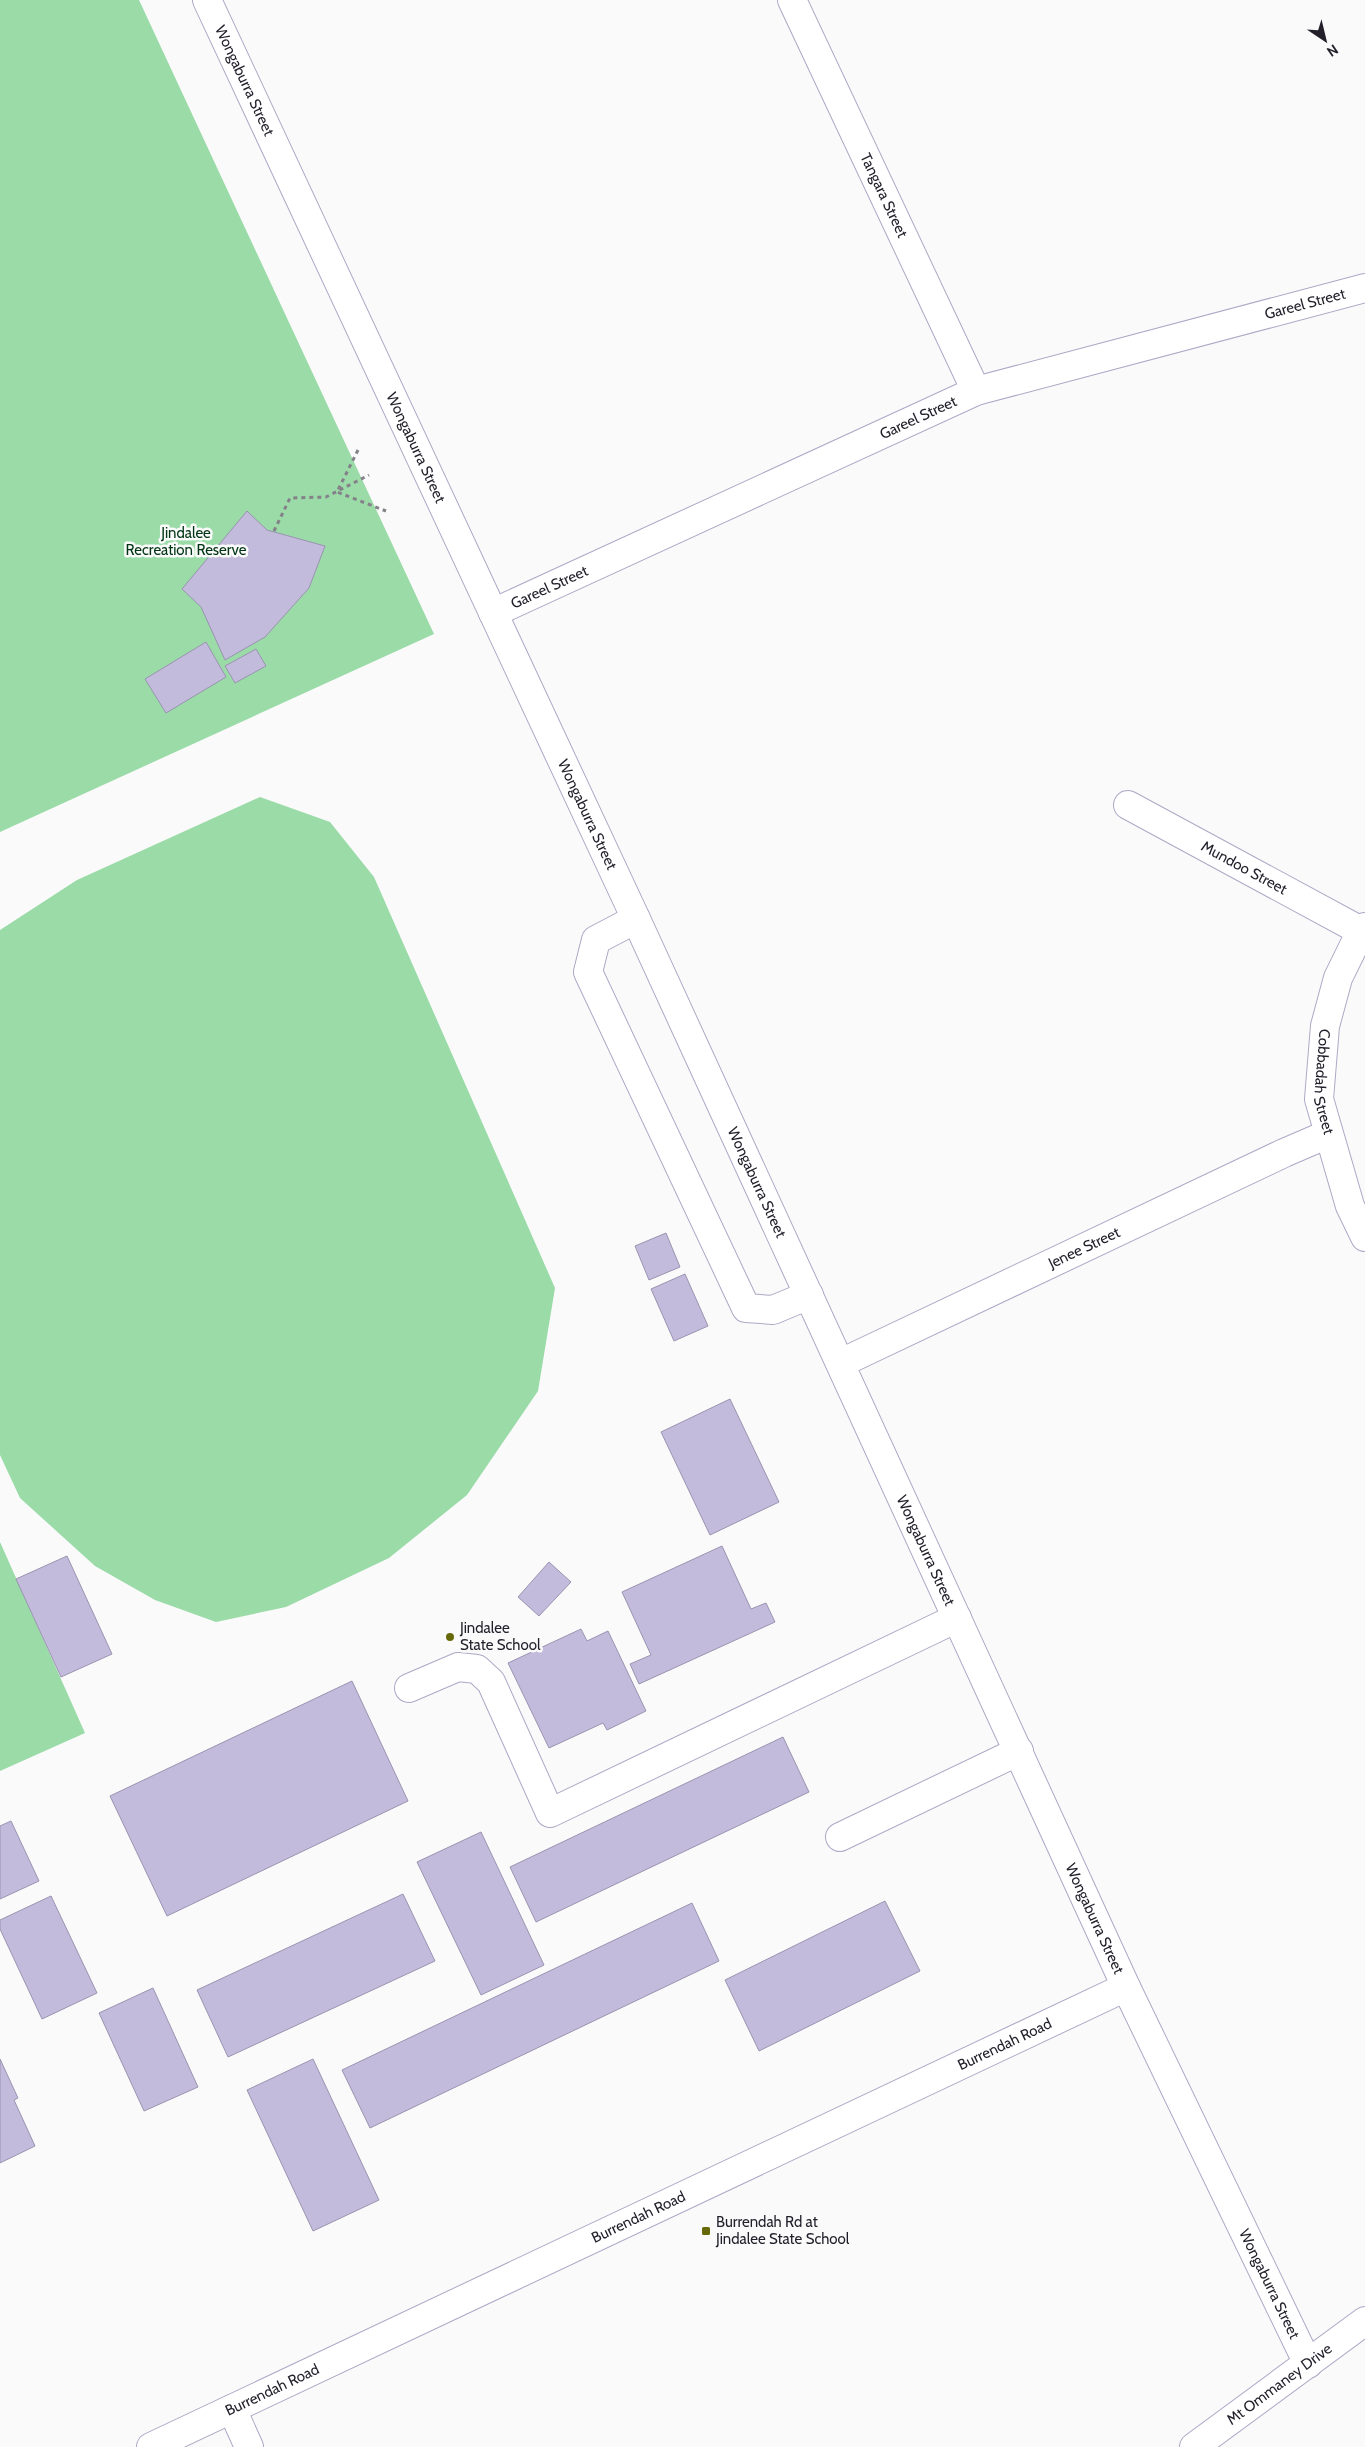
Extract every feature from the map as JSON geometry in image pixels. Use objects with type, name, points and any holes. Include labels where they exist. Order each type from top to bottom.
[{"type":"street","name":"Wongaburra Street","points":[[207,0],[636,919],[1126,1987],[1308,2364]]},
{"type":"street","name":"Tangara Street","points":[[792,0],[976,391]]},
{"type":"street","name":"Gareel Street","points":[[493,614],[976,391],[1365,288]]},
{"type":"street","name":"Mundoo Street","points":[[1128,805],[1363,929]]},
{"type":"street","points":[[636,919],[596,940],[588,972],[746,1308],[773,1310],[809,1295]]},
{"type":"street","name":"Cobbadah Street","points":[[1363,929],[1338,978],[1325,1026],[1319,1100],[1350,1206],[1365,1237]]},
{"type":"street","name":"Jenee Street","points":[[841,1363],[1284,1153],[1328,1134]]},
{"type":"street","points":[[409,1688],[458,1667],[477,1670],[491,1682],[550,1813],[957,1618]]},
{"type":"street","points":[[840,1837],[1019,1751]]},
{"type":"street","name":"Burrendah Road","points":[[151,2447],[1126,1987]]},
{"type":"street","name":"Mt Ommaney Drive","points":[[1194,2447],[1365,2321]]},
{"type":"street","points":[[232,2409],[249,2447]]},
{"type":"path","points":[[337,492],[358,450]]},
{"type":"path","points":[[274,531],[290,498],[326,497],[369,475]]},
{"type":"path","points":[[337,492],[386,511]]},
{"type":"green space","name":"Jindalee Recreation Reserve","points":[[0,0],[139,0],[434,634],[0,832]]},
{"type":"green space","points":[[260,797],[330,822],[374,877],[555,1288],[538,1391],[467,1495],[389,1558],[286,1607],[216,1622],[155,1600],[95,1566],[20,1498],[0,1455],[0,930],[77,880]]},
{"type":"green space","points":[[0,1542],[85,1733],[0,1771]]},
{"type":"building","points":[[247,511],[267,530],[325,546],[309,588],[265,637],[225,660],[201,607],[182,589]]},
{"type":"building","points":[[206,642],[226,677],[166,713],[145,679]]},
{"type":"building","points":[[256,649],[266,666],[235,683],[225,666]]},
{"type":"building","points":[[666,1233],[680,1267],[649,1280],[635,1246]]},
{"type":"building","points":[[685,1274],[708,1326],[674,1341],[651,1289]]},
{"type":"building","points":[[730,1399],[779,1502],[710,1535],[661,1432]]},
{"type":"building","points":[[722,1546],[751,1609],[766,1603],[775,1622],[639,1684],[630,1664],[651,1655],[622,1592]]},
{"type":"building","points":[[67,1556],[112,1654],[61,1677],[16,1579]]},
{"type":"building","points":[[549,1562],[571,1582],[539,1616],[518,1597]]},
{"type":"building","points":[[581,1629],[587,1641],[608,1631],[646,1711],[607,1730],[603,1723],[549,1748],[508,1663]]},
{"type":"building","points":[[352,1681],[408,1801],[167,1916],[110,1796]]},
{"type":"building","points":[[783,1737],[809,1792],[536,1922],[510,1867]]},
{"type":"building","points":[[11,1821],[39,1881],[0,1899],[0,1826]]},
{"type":"building","points":[[481,1832],[544,1965],[481,1995],[417,1862]]},
{"type":"building","points":[[403,1894],[435,1961],[228,2057],[197,1990]]},
{"type":"building","points":[[51,1896],[97,1993],[42,2019],[0,1929],[0,1920]]},
{"type":"building","points":[[885,1901],[920,1971],[759,2051],[725,1980]]},
{"type":"building","points":[[692,1903],[719,1961],[370,2128],[342,2070]]},
{"type":"building","points":[[153,1988],[198,2087],[144,2111],[99,2013]]},
{"type":"building","points":[[0,2059],[18,2098],[14,2100],[35,2146],[0,2163]]},
{"type":"building","points":[[313,2059],[379,2200],[313,2231],[247,2090]]},
{"type":"place","name":"Jindalee State School","points":[[450,1637]]},
{"type":"place","name":"Burrendah Rd at Jindalee State School","points":[[706,2231]]}]
